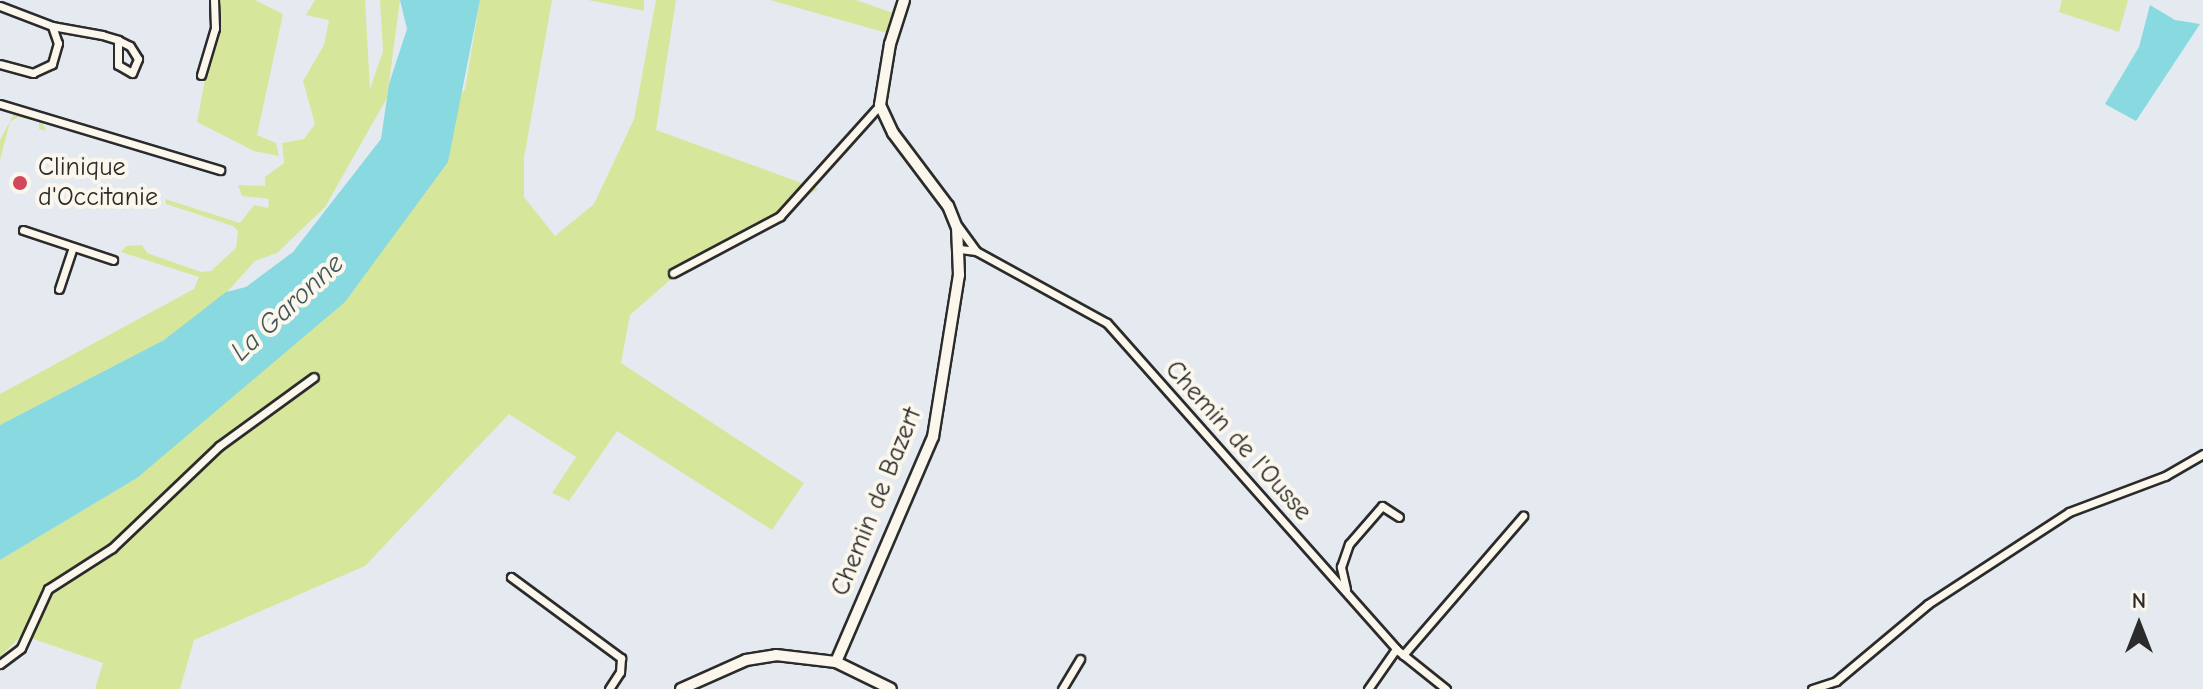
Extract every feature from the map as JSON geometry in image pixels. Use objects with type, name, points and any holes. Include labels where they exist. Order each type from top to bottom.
[{"type":"street","points":[[201,75],[215,28],[214,0]]},
{"type":"street","points":[[673,273],[780,216],[880,105],[890,44],[904,0]]},
{"type":"street","points":[[0,6],[52,26],[118,40],[136,53],[138,66],[132,73],[118,65],[118,40]]},
{"type":"street","points":[[0,64],[33,73],[52,64],[58,43],[52,26]]},
{"type":"street","points":[[0,104],[220,170]]},
{"type":"street","name":"Chemin de Bazert","points":[[836,662],[933,437],[955,316],[960,249],[955,224],[934,182],[893,133],[880,105]]},
{"type":"street","name":"Chemin de l'Ousse","points":[[955,224],[976,251]]},
{"type":"street","points":[[23,230],[113,260]]},
{"type":"street","points":[[59,289],[73,247]]},
{"type":"street","name":"Chemin de l'Ousse","points":[[960,249],[976,251],[1107,323],[1399,652],[1446,689]]},
{"type":"street","points":[[0,664],[21,648],[48,589],[112,548],[219,446],[314,377]]},
{"type":"street","points":[[1812,689],[1836,681],[1928,604],[2069,512],[2165,476],[2203,454]]},
{"type":"street","points":[[1347,593],[1341,567],[1349,544],[1382,506],[1399,517]]},
{"type":"street","points":[[1368,689],[1523,516]]},
{"type":"street","points":[[511,577],[621,658],[620,672],[609,689]]},
{"type":"street","points":[[681,689],[746,660],[776,655],[836,662],[891,689]]},
{"type":"street","points":[[1062,689],[1080,659]]},
{"type":"green space","points":[[220,0],[255,0],[283,14],[257,135],[276,143],[279,156],[254,151],[197,122]]},
{"type":"green space","points":[[315,0],[365,0],[370,89],[383,51],[380,0],[400,0],[387,98],[325,207],[277,253],[255,261],[217,303],[164,340],[0,425],[0,394],[194,289],[199,277],[121,252],[126,246],[142,245],[147,253],[201,272],[211,271],[236,248],[238,231],[233,226],[166,204],[165,199],[240,223],[254,205],[268,208],[269,199],[242,196],[238,185],[265,186],[265,177],[284,163],[282,143],[304,139],[315,124],[303,81],[324,45],[329,20],[306,15]]},
{"type":"green space","points":[[480,0],[552,0],[524,158],[524,197],[555,236],[594,204],[634,119],[656,0],[676,0],[656,130],[818,189],[677,274],[630,315],[621,363],[804,483],[772,530],[617,431],[569,501],[552,493],[576,457],[509,414],[365,566],[194,640],[180,689],[95,689],[103,663],[22,635],[0,657],[0,560],[137,478],[465,89]]},
{"type":"green space","points":[[588,0],[644,0],[644,11]]},
{"type":"green space","points":[[770,0],[856,0],[893,13],[887,33]]},
{"type":"green space","points":[[2062,0],[2128,0],[2119,32],[2059,12]]},
{"type":"green space","points":[[15,112],[41,120],[46,131],[39,129],[39,122],[18,117],[10,122],[0,160],[0,140]]},
{"type":"water","name":"La Garonne","points":[[400,0],[480,0],[448,162],[345,302],[137,478],[0,560],[0,425],[164,340],[226,292],[246,287],[293,252],[381,139],[389,84],[407,29]]},
{"type":"water","points":[[2150,5],[2175,20],[2200,24],[2136,121],[2105,104],[2139,47]]},
{"type":"place","name":"Clinique d'Occitanie","points":[[20,183]]}]
